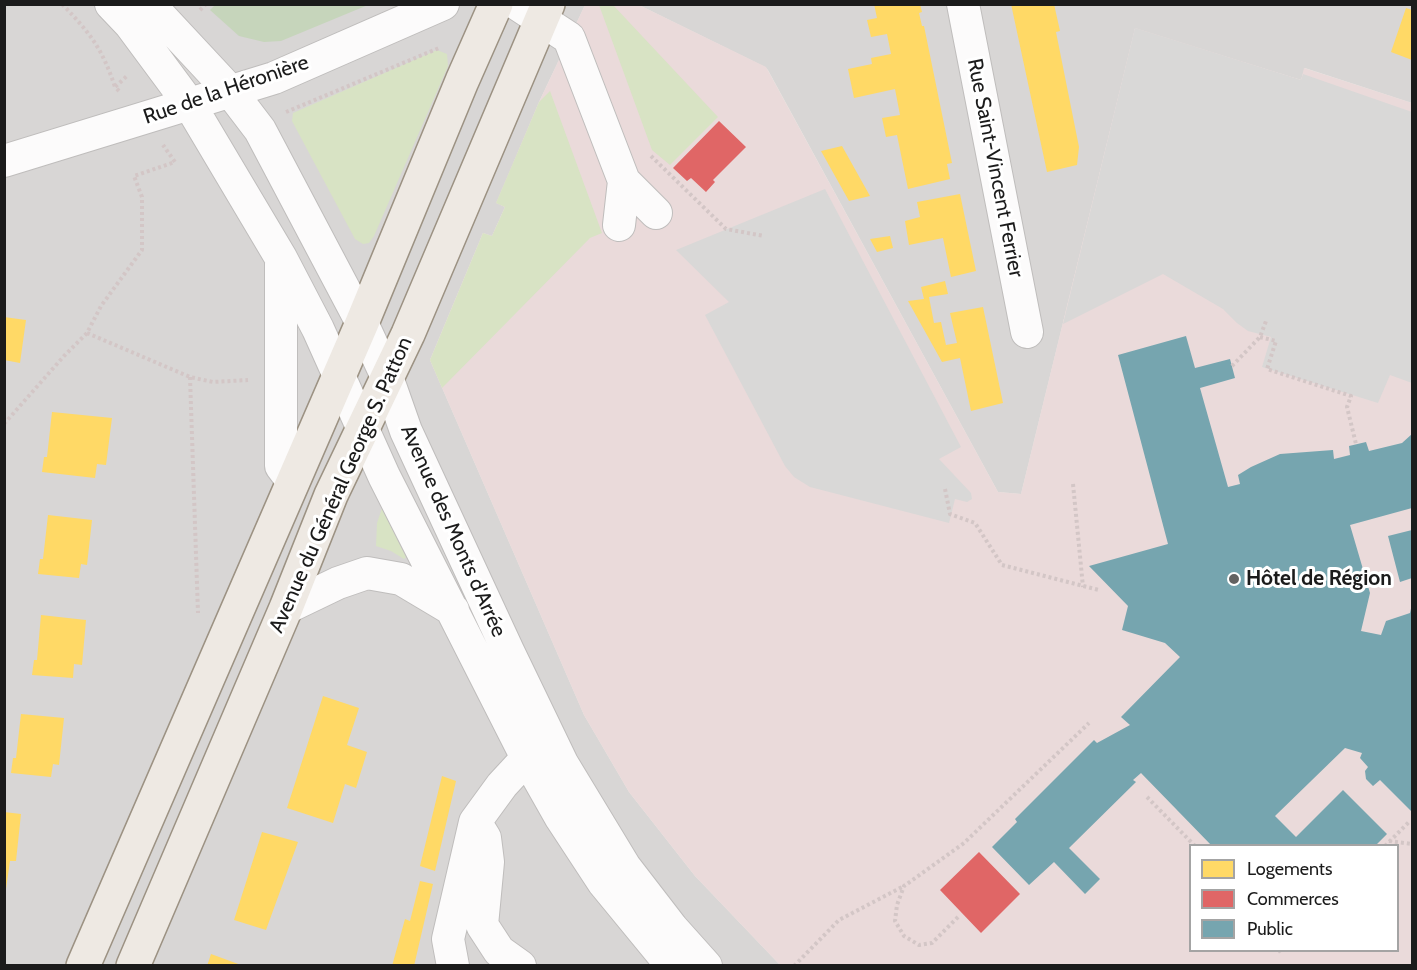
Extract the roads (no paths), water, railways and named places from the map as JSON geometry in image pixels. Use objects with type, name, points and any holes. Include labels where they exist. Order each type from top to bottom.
[{"type":"main road","name":"Avenue du Général George S. Patton","points":[[83,966],[362,323],[496,4]]},
{"type":"main road","name":"Avenue du Général George S. Patton","points":[[133,966],[286,608],[331,495],[408,334],[536,9]]},
{"type":"street","name":"Avenue des Monts d'Arrée","points":[[111,4],[130,24],[190,105],[282,258],[318,329],[362,429],[527,758],[603,882],[672,966]]},
{"type":"street","name":"Avenue des Monts d'Arrée","points":[[149,4],[231,92],[260,130],[362,323],[387,377],[411,440],[562,763],[625,867],[672,928],[706,966]]},
{"type":"street","name":"Rue de la Héronière","points":[[4,162],[274,78],[443,4]]},
{"type":"street","name":"Rue Saint-Vincent Ferrier","points":[[963,4],[1027,332]]},
{"type":"street","points":[[536,9],[569,38],[624,181],[656,213]]},
{"type":"street","points":[[619,225],[624,181]]},
{"type":"street","points":[[282,258],[281,466],[293,482]]},
{"type":"street","name":"Avenue des Monts d'Arrée","points":[[286,608],[338,583],[367,573],[401,579],[453,610]]},
{"type":"street","points":[[453,966],[448,939],[475,822],[502,785],[527,758]]},
{"type":"street","points":[[475,822],[485,838],[488,862],[482,925],[499,951],[520,966]]},
{"type":"place","name":"Hôtel de Région","points":[[1234,579]]}]
